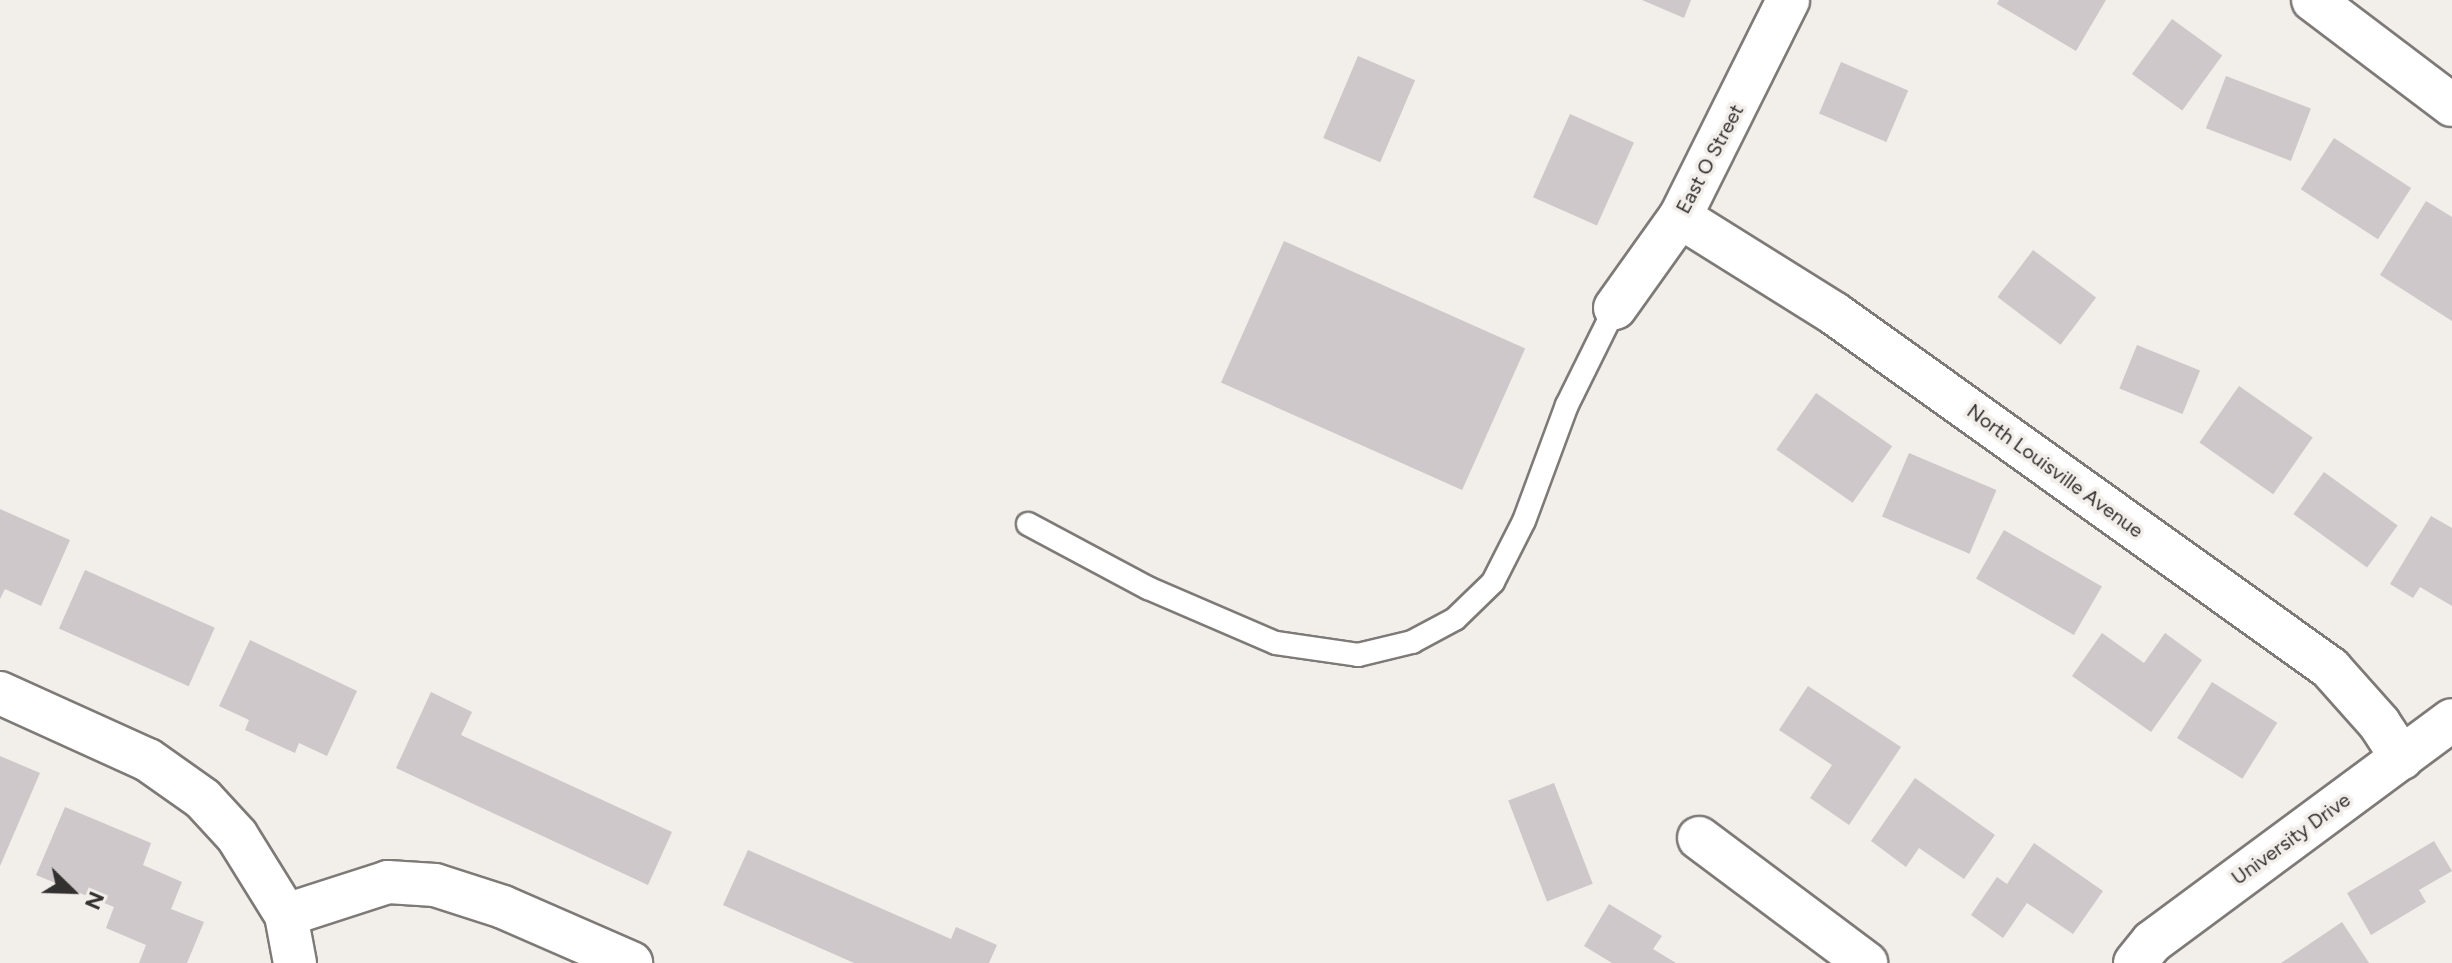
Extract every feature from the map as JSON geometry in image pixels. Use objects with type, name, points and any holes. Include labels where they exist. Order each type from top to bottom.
[{"type":"street","name":"East O Street","points":[[1615,308],[1680,217],[1788,0]]},
{"type":"street","points":[[2313,0],[2452,105]]},
{"type":"street","name":"North Louisville Avenue","points":[[1680,217],[1835,314],[2330,668],[2379,723],[2402,758]]},
{"type":"street","points":[[0,693],[148,760],[203,799],[237,836],[286,915],[295,963]]},
{"type":"street","name":"University Drive","points":[[2135,963],[2152,942],[2452,720]]},
{"type":"street","points":[[1699,838],[1866,963]]},
{"type":"street","points":[[286,915],[388,882],[435,885],[503,907],[631,963]]},
{"type":"lane","points":[[1028,524],[1148,588],[1276,643],[1358,655],[1412,642],[1455,619],[1493,582],[1524,521],[1567,405],[1615,308]]},
{"type":"building","points":[[1642,0],[1691,0],[1684,18]]},
{"type":"building","points":[[1999,0],[2106,0],[2076,51],[1997,4]]},
{"type":"building","points":[[2172,19],[2222,55],[2182,110],[2132,74]]},
{"type":"building","points":[[1358,56],[1415,80],[1380,162],[1323,138]]},
{"type":"building","points":[[1841,62],[1908,91],[1886,142],[1819,114]]},
{"type":"building","points":[[2226,76],[2311,109],[2291,161],[2206,128]]},
{"type":"building","points":[[1570,114],[1634,142],[1597,226],[1533,197]]},
{"type":"building","points":[[2334,138],[2411,188],[2378,239],[2301,189]]},
{"type":"building","points":[[2426,201],[2452,217],[2452,321],[2380,275]]},
{"type":"building","points":[[1284,241],[1525,348],[1462,490],[1221,383]]},
{"type":"building","points":[[2033,250],[2096,298],[2061,345],[1997,297]]},
{"type":"building","points":[[2137,345],[2200,370],[2182,414],[2119,389]]},
{"type":"building","points":[[2239,386],[2313,438],[2273,494],[2199,443]]},
{"type":"building","points":[[1816,393],[1892,446],[1853,503],[1776,450]]},
{"type":"building","points":[[1909,453],[1996,490],[1969,554],[1882,517]]},
{"type":"building","points":[[2324,472],[2398,525],[2367,568],[2293,514]]},
{"type":"building","points":[[0,509],[70,540],[41,606],[5,589],[0,599]]},
{"type":"building","points":[[2431,516],[2452,528],[2452,606],[2420,587],[2413,598],[2390,584]]},
{"type":"building","points":[[2004,530],[2102,586],[2074,635],[1976,578]]},
{"type":"building","points":[[85,570],[215,628],[189,686],[59,628]]},
{"type":"building","points":[[2102,633],[2144,663],[2165,633],[2202,660],[2151,732],[2072,676]]},
{"type":"building","points":[[250,640],[357,691],[327,756],[299,743],[295,753],[245,730],[249,720],[219,706]]},
{"type":"building","points":[[2212,682],[2277,723],[2242,779],[2177,738]]},
{"type":"building","points":[[1808,686],[1901,747],[1849,825],[1810,798],[1832,765],[1779,730]]},
{"type":"building","points":[[431,692],[472,712],[461,735],[672,832],[648,885],[396,768]]},
{"type":"building","points":[[0,756],[40,773],[0,866]]},
{"type":"building","points":[[1915,778],[1995,835],[1964,879],[1919,848],[1906,867],[1871,841]]},
{"type":"building","points":[[1554,783],[1593,884],[1547,901],[1508,801]]},
{"type":"building","points":[[65,807],[151,843],[143,865],[182,882],[171,909],[204,922],[187,963],[139,963],[146,945],[106,928],[114,907],[36,875]]},
{"type":"building","points":[[2434,841],[2452,871],[2419,890],[2426,902],[2371,935],[2347,893]]},
{"type":"building","points":[[2034,843],[2103,891],[2073,934],[2027,903],[2003,938],[1971,915],[1997,877],[2007,884]]},
{"type":"building","points":[[748,850],[951,939],[956,927],[997,945],[989,963],[854,963],[723,905]]},
{"type":"building","points":[[1609,904],[1662,936],[1653,949],[1676,963],[1612,963],[1584,946]]},
{"type":"building","points":[[2342,922],[2369,963],[2281,963]]}]
